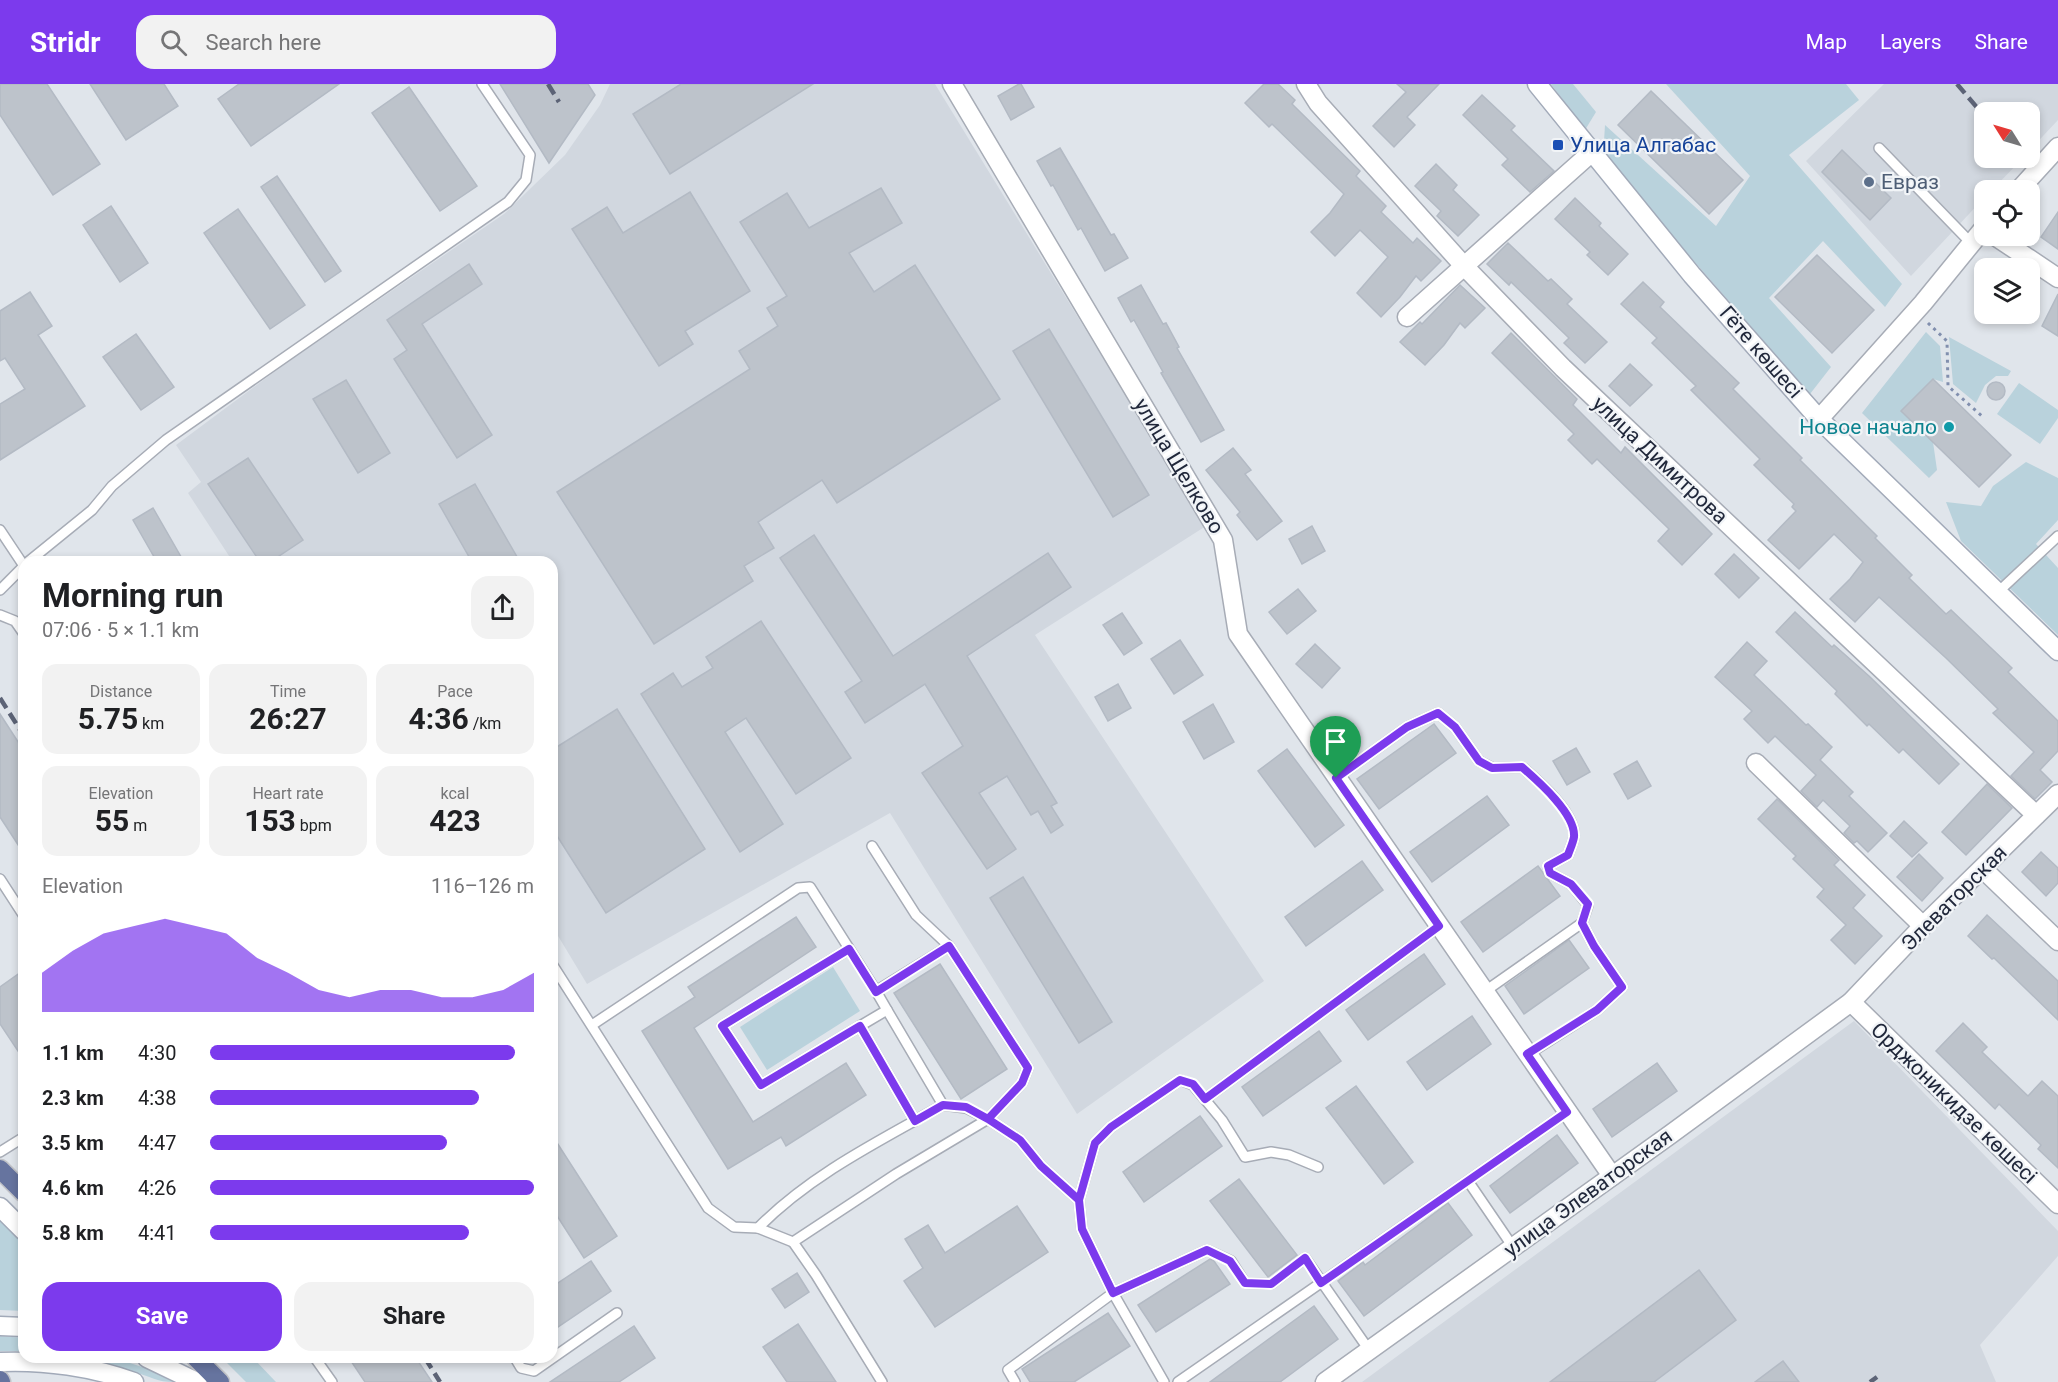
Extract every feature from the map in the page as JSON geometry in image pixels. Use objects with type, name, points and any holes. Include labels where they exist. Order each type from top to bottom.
[{"type":"main road","points":[[0,1169],[18,1187]]},
{"type":"main road","points":[[201,1363],[220,1382]]},
{"type":"street","name":"улица Щелково","points":[[952,84],[1223,540],[1238,634],[1612,1176]]},
{"type":"street","name":"улица Димитрова","points":[[1306,84],[1318,103],[1464,266],[1563,368],[2036,815]]},
{"type":"street","name":"Гёте көшесі","points":[[1537,84],[1692,274],[1819,419],[2058,651]]},
{"type":"street","points":[[2028,180],[2058,147]]},
{"type":"street","points":[[1407,317],[1592,152]]},
{"type":"street","points":[[1819,419],[1915,312],[1974,240]]},
{"type":"street","points":[[2010,246],[2058,278]]},
{"type":"street","points":[[1756,763],[1923,926]]},
{"type":"street","name":"Элеваторская","points":[[1851,1002],[1923,926],[2058,794]]},
{"type":"street","points":[[1983,869],[2058,940]]},
{"type":"street","name":"улица Элеваторская","points":[[1325,1382],[1851,1002]]},
{"type":"street","name":"Орджоникидзе көшесі","points":[[1851,1002],[2058,1204]]},
{"type":"street","points":[[0,1207],[18,1225]]},
{"type":"street","points":[[0,1326],[18,1327]]},
{"type":"street","points":[[0,1362],[18,1363]]},
{"type":"street","points":[[23,1363],[79,1368],[134,1382]]},
{"type":"street","points":[[157,1363],[197,1382]]},
{"type":"lane","points":[[35,556],[92,510],[112,486],[166,440],[508,202],[526,180],[530,155],[482,84]]},
{"type":"lane","points":[[1879,148],[1971,243]]},
{"type":"lane","points":[[0,530],[18,557]]},
{"type":"lane","points":[[1998,592],[2058,536]]},
{"type":"lane","points":[[0,591],[18,572]]},
{"type":"lane","points":[[0,615],[15,621],[18,625]]},
{"type":"lane","points":[[1336,778],[1407,727],[1438,713],[1455,727],[1479,761],[1492,768],[1522,767],[1562,807],[1574,836],[1568,855],[1548,866],[1550,873],[1571,884],[1588,904],[1582,923],[1484,992]]},
{"type":"lane","points":[[793,1242],[896,1174],[988,1119],[1022,1083],[1028,1068],[949,946],[916,915],[872,846]]},
{"type":"lane","points":[[0,879],[18,907]]},
{"type":"lane","points":[[592,1025],[798,888],[810,886],[943,1105]]},
{"type":"lane","points":[[1527,1054],[1597,1010],[1622,987],[1594,946],[1582,923]]},
{"type":"lane","points":[[1205,1099],[1439,926]]},
{"type":"lane","points":[[876,992],[949,946]]},
{"type":"lane","points":[[849,949],[722,1026],[761,1085],[887,1010]]},
{"type":"lane","points":[[558,973],[708,1208],[734,1227],[758,1228],[793,1242],[882,1382]]},
{"type":"lane","points":[[860,1026],[915,1121]]},
{"type":"lane","points":[[1164,1382],[1113,1293],[1082,1229],[1079,1200],[1095,1143],[1111,1127],[1180,1080],[1193,1084],[1222,1120],[1245,1157],[1271,1152],[1288,1155],[1318,1167]]},
{"type":"lane","points":[[758,1228],[780,1205],[874,1143],[943,1105],[966,1107],[1020,1140],[1041,1166],[1079,1200]]},
{"type":"lane","points":[[1179,1382],[1567,1112]]},
{"type":"lane","points":[[0,1152],[18,1141]]},
{"type":"lane","points":[[1467,1181],[1513,1247]]},
{"type":"lane","points":[[1015,1382],[1008,1370],[1113,1293],[1207,1250],[1230,1261],[1245,1283],[1271,1284],[1305,1258],[1369,1350]]},
{"type":"lane","points":[[558,1354],[617,1313]]},
{"type":"lane","points":[[319,1363],[332,1382]]},
{"type":"lane","points":[[518,1363],[521,1368],[534,1371],[545,1363]]},
{"type":"path","points":[[1915,312],[1947,341],[1948,386],[1983,417]]},
{"type":"shaded area","points":[[610,84],[935,84],[1206,526],[1035,635],[1264,981],[1077,1114],[890,813],[587,984],[558,936],[558,556],[229,556],[188,493],[201,482],[176,445],[285,364],[504,214],[565,155],[600,105]]},
{"type":"shaded area","points":[[1551,84],[1573,84],[1596,112],[1585,130]]},
{"type":"shaded area","points":[[1666,84],[1846,84],[1859,100],[1789,155],[1902,284],[1885,307],[1823,241],[1769,298],[1831,367],[1810,394],[1603,157],[1605,125],[1716,226],[1750,176]]},
{"type":"shaded area","points":[[1884,84],[2058,84],[2058,120],[2040,139],[2040,102],[1974,102],[1974,168],[2013,168],[2002,180],[1974,180],[1974,209],[1911,276],[1806,161]]},
{"type":"shaded area","points":[[1926,332],[1940,346],[1943,382],[1933,379],[1902,411],[1933,442],[1937,470],[1929,478],[1862,413]]},
{"type":"shaded area","points":[[1949,337],[2011,371],[2008,376],[1996,376],[1985,385],[1976,403],[1953,384]]},
{"type":"shaded area","points":[[2019,383],[2058,410],[2058,418],[2040,444],[1997,414]]},
{"type":"shaded area","points":[[2026,462],[2058,478],[2058,520],[2036,544],[2058,568],[2058,635],[1961,541],[1946,502],[1981,506],[1993,486]]},
{"type":"shaded area","points":[[833,967],[860,1011],[767,1070],[740,1027]]},
{"type":"shaded area","points":[[1854,1021],[2058,1231],[2058,1256],[1980,1345],[1996,1382],[1362,1382]]},
{"type":"shaded area","points":[[0,1221],[18,1238],[18,1311],[0,1310]]},
{"type":"shaded area","points":[[0,1336],[18,1338],[18,1351],[0,1351]]},
{"type":"shaded area","points":[[102,1363],[130,1363],[173,1382],[159,1380]]},
{"type":"shaded area","points":[[227,1363],[258,1363],[276,1382],[246,1382]]},
{"type":"building","points":[[0,84],[47,84],[100,164],[53,195],[0,115]]},
{"type":"building","points":[[90,84],[164,84],[178,106],[126,140]]},
{"type":"building","points":[[239,84],[339,84],[251,146],[218,99]]},
{"type":"building","points":[[500,84],[588,84],[595,95],[549,163]]},
{"type":"building","points":[[681,84],[813,84],[670,174],[633,114]]},
{"type":"building","points":[[1019,84],[1034,107],[1011,120],[998,96]]},
{"type":"building","points":[[1264,84],[1278,84],[1295,100],[1292,104],[1360,171],[1356,176],[1386,206],[1381,212],[1413,243],[1417,238],[1441,261],[1421,281],[1416,276],[1381,317],[1357,293],[1388,257],[1360,230],[1335,256],[1311,232],[1330,213],[1344,194],[1272,124],[1269,127],[1245,103]]},
{"type":"building","points":[[1397,84],[1439,84],[1407,117],[1415,125],[1394,147],[1373,126],[1406,92]]},
{"type":"building","points":[[409,87],[477,186],[440,211],[372,113]]},
{"type":"building","points":[[1651,91],[1743,180],[1709,214],[1618,125]]},
{"type":"building","points":[[1482,95],[1515,126],[1511,130],[1554,171],[1530,192],[1502,165],[1508,159],[1463,115]]},
{"type":"building","points":[[1060,148],[1111,235],[1114,234],[1128,258],[1105,271],[1081,228],[1078,230],[1037,161]]},
{"type":"building","points":[[1842,150],[1891,198],[1870,220],[1822,172]]},
{"type":"building","points":[[1436,164],[1457,185],[1453,190],[1479,215],[1458,236],[1437,216],[1441,211],[1415,186]]},
{"type":"building","points":[[277,176],[341,271],[325,282],[261,187]]},
{"type":"building","points":[[881,188],[902,223],[849,253],[874,292],[915,265],[1000,399],[837,503],[822,480],[758,522],[774,548],[744,566],[753,581],[654,644],[557,492],[750,369],[739,351],[778,326],[767,308],[787,296],[740,222],[787,193],[809,228]]},
{"type":"building","points":[[690,192],[750,291],[685,331],[693,344],[659,366],[572,229],[607,207],[623,233]]},
{"type":"building","points":[[1575,198],[1601,223],[1599,226],[1628,254],[1608,275],[1587,255],[1590,252],[1555,219]]},
{"type":"building","points":[[111,206],[148,263],[120,282],[83,225]]},
{"type":"building","points":[[238,209],[305,305],[270,329],[204,233]]},
{"type":"building","points":[[2058,212],[2058,249],[2041,237]]},
{"type":"building","points":[[1508,243],[1548,281],[1551,279],[1572,299],[1567,304],[1607,342],[1585,363],[1564,343],[1569,338],[1511,282],[1509,285],[1487,264]]},
{"type":"building","points":[[1817,255],[1874,310],[1832,353],[1775,297]]},
{"type":"building","points":[[469,264],[482,284],[422,324],[492,435],[457,458],[394,359],[407,350],[387,320]]},
{"type":"building","points":[[1643,282],[1664,302],[1660,307],[1739,383],[1733,389],[1802,458],[1800,460],[1877,536],[1875,538],[1912,575],[1909,578],[1946,614],[1951,610],[2012,668],[2008,672],[2058,721],[2058,751],[2040,770],[2052,782],[2035,799],[2011,776],[2034,752],[1993,713],[1998,709],[1946,658],[1879,597],[1855,622],[1830,599],[1863,562],[1834,534],[1799,569],[1768,540],[1796,511],[1792,507],[1794,504],[1754,465],[1760,459],[1691,390],[1696,386],[1652,343],[1657,338],[1621,304]]},
{"type":"building","points":[[1141,285],[1163,324],[1166,323],[1179,347],[1177,348],[1224,430],[1201,442],[1161,373],[1163,372],[1134,320],[1131,322],[1118,298]]},
{"type":"building","points":[[1460,285],[1485,308],[1465,328],[1460,323],[1425,365],[1400,342],[1420,322],[1422,324]]},
{"type":"building","points":[[30,292],[52,326],[38,335],[85,406],[0,460],[0,404],[25,389],[5,358],[0,361],[0,311]]},
{"type":"building","points":[[2058,294],[2058,336],[2042,326]]},
{"type":"building","points":[[1049,329],[1149,495],[1113,517],[1013,351]]},
{"type":"building","points":[[1511,333],[1577,399],[1573,405],[1621,453],[1625,447],[1712,534],[1682,565],[1658,541],[1669,529],[1597,459],[1592,464],[1568,440],[1574,434],[1492,353]]},
{"type":"building","points":[[136,334],[174,387],[141,410],[103,357]]},
{"type":"building","points":[[1630,364],[1652,385],[1630,406],[1609,386]]},
{"type":"building","name":"Новое начало","points":[[1933,379],[2011,455],[1979,487],[1901,411]]},
{"type":"building","points":[[346,380],[390,453],[358,473],[313,399]]},
{"type":"building","points":[[1992,382],[2000,382],[2005,387],[2003,398],[1992,400],[1987,395],[1987,387]]},
{"type":"building","points":[[1233,448],[1251,470],[1245,474],[1282,521],[1257,540],[1237,515],[1240,512],[1206,470]]},
{"type":"building","points":[[248,458],[303,540],[279,556],[256,556],[208,484]]},
{"type":"building","points":[[475,484],[517,556],[469,556],[439,504]]},
{"type":"building","points":[[153,508],[181,556],[154,556],[133,520]]},
{"type":"building","points":[[1312,526],[1325,551],[1302,564],[1289,539]]},
{"type":"building","points":[[814,535],[893,656],[1048,553],[1071,587],[967,656],[1057,803],[1051,806],[1063,825],[1051,833],[1038,811],[1031,815],[1007,776],[979,793],[1016,849],[987,869],[922,773],[963,746],[925,684],[865,723],[845,692],[862,681],[780,558]]},
{"type":"building","points":[[1734,554],[1759,578],[1739,598],[1715,574]]},
{"type":"building","points":[[1298,589],[1316,611],[1287,634],[1269,612]]},
{"type":"building","points":[[1795,612],[1832,647],[1834,645],[1869,676],[1959,764],[1939,784],[1903,749],[1899,753],[1869,724],[1867,726],[1835,694],[1837,691],[1776,632]]},
{"type":"building","points":[[1122,613],[1142,643],[1124,655],[1103,625]]},
{"type":"building","points":[[761,621],[851,758],[796,794],[746,718],[725,732],[783,824],[740,852],[641,694],[673,673],[682,687],[713,668],[706,657]]},
{"type":"building","points":[[1180,640],[1203,675],[1174,694],[1151,659]]},
{"type":"building","points":[[1747,642],[1767,661],[1754,675],[1832,747],[1820,760],[1853,792],[1849,796],[1887,833],[1868,852],[1844,833],[1850,826],[1823,800],[1817,807],[1801,791],[1816,775],[1775,736],[1768,743],[1744,719],[1752,711],[1715,677]]},
{"type":"building","points":[[1315,644],[1340,668],[1322,688],[1296,664]]},
{"type":"building","points":[[1118,684],[1131,708],[1108,721],[1095,697]]},
{"type":"building","points":[[1213,704],[1234,742],[1204,759],[1183,722]]},
{"type":"building","points":[[617,709],[705,849],[606,913],[558,837],[558,746]]},
{"type":"building","points":[[0,714],[18,742],[18,845],[0,817]]},
{"type":"building","points":[[1434,724],[1456,753],[1379,809],[1357,779]]},
{"type":"building","points":[[1576,748],[1590,772],[1567,785],[1553,761]]},
{"type":"building","points":[[1287,749],[1344,825],[1315,847],[1258,771]]},
{"type":"building","points":[[1637,761],[1651,786],[1628,799],[1614,774]]},
{"type":"building","points":[[1987,784],[2012,808],[1966,855],[1942,832]]},
{"type":"building","points":[[1487,796],[1509,825],[1432,882],[1410,852]]},
{"type":"building","points":[[1777,799],[1839,860],[1834,865],[1865,895],[1853,908],[1882,936],[1855,964],[1831,940],[1846,925],[1817,897],[1824,889],[1793,859],[1796,856],[1758,819]]},
{"type":"building","points":[[1904,821],[1927,843],[1912,857],[1890,836]]},
{"type":"building","points":[[2041,852],[2058,868],[2058,883],[2046,896],[2022,872]]},
{"type":"building","points":[[1919,854],[1943,878],[1922,901],[1897,877]]},
{"type":"building","points":[[1362,861],[1383,890],[1306,946],[1285,917]]},
{"type":"building","points":[[1538,866],[1560,896],[1483,952],[1461,922]]},
{"type":"building","points":[[1023,877],[1112,1022],[1079,1043],[990,898]]},
{"type":"building","points":[[1987,915],[2058,981],[2058,1020],[1968,936]]},
{"type":"building","points":[[796,917],[816,947],[694,1028],[753,1122],[846,1063],[866,1095],[786,1146],[781,1137],[728,1169],[642,1031],[695,997],[688,987]]},
{"type":"building","points":[[1569,940],[1589,968],[1524,1014],[1505,986]]},
{"type":"building","points":[[1424,954],[1445,984],[1368,1040],[1346,1010]]},
{"type":"building","points":[[940,964],[1007,1069],[961,1099],[894,993]]},
{"type":"building","points":[[18,974],[18,1051],[0,1024],[0,987]]},
{"type":"building","points":[[1472,1016],[1491,1044],[1427,1090],[1407,1062]]},
{"type":"building","points":[[1963,1023],[1987,1047],[1982,1052],[2028,1096],[2042,1081],[2058,1096],[2058,1168],[2038,1149],[2041,1145],[1999,1104],[1995,1109],[1936,1051]]},
{"type":"building","points":[[1319,1031],[1341,1061],[1263,1116],[1242,1087]]},
{"type":"building","points":[[1657,1063],[1677,1091],[1612,1137],[1593,1109]]},
{"type":"building","points":[[1356,1086],[1413,1162],[1384,1184],[1326,1108]]},
{"type":"building","points":[[1200,1116],[1222,1146],[1144,1202],[1123,1172]]},
{"type":"building","points":[[1557,1135],[1578,1163],[1510,1213],[1490,1186]]},
{"type":"building","points":[[558,1144],[617,1236],[584,1258],[558,1217]]},
{"type":"building","points":[[1239,1179],[1297,1255],[1268,1277],[1210,1201]]},
{"type":"building","points":[[1448,1203],[1472,1235],[1364,1316],[1338,1281],[1363,1262],[1365,1265]]},
{"type":"building","points":[[1017,1206],[1048,1252],[935,1327],[904,1281],[923,1268],[905,1239],[928,1225],[945,1253]]},
{"type":"building","points":[[1210,1259],[1214,1261],[1230,1284],[1156,1332],[1138,1305]]},
{"type":"building","points":[[591,1261],[611,1291],[558,1327],[558,1283]]},
{"type":"building","points":[[1699,1270],[1736,1320],[1654,1382],[1550,1382]]},
{"type":"building","points":[[797,1273],[809,1292],[785,1308],[772,1289]]},
{"type":"building","points":[[1314,1306],[1338,1339],[1280,1382],[1210,1382]]},
{"type":"building","points":[[1108,1313],[1130,1346],[1074,1382],[1030,1382],[1022,1369]]},
{"type":"building","points":[[798,1324],[836,1382],[787,1382],[763,1347]]},
{"type":"building","points":[[634,1326],[655,1358],[619,1382],[550,1382]]},
{"type":"building","points":[[1783,1361],[1799,1382],[1755,1382]]},
{"type":"building","points":[[352,1363],[419,1363],[432,1382],[365,1382]]},
{"type":"railway","points":[[548,84],[559,102]]},
{"type":"railway","points":[[1957,84],[1974,104]]},
{"type":"railway","points":[[0,698],[18,726]]},
{"type":"railway","points":[[428,1363],[440,1382]]},
{"type":"railway","points":[[1870,1382],[1877,1377]]},
{"type":"place","name":"Улица Алгабас","points":[[1558,145]]},
{"type":"place","name":"Евраз","points":[[1869,182]]},
{"type":"place","name":"Новое начало","points":[[1949,427]]},
{"type":"route","points":[[1336,778],[1407,727],[1438,713],[1455,727],[1479,761],[1492,768],[1522,767],[1562,807],[1570,823],[1574,836],[1568,855],[1548,866],[1550,873],[1571,884],[1588,904],[1582,923],[1594,946],[1622,987],[1597,1010],[1527,1054],[1567,1112],[1321,1283],[1305,1258],[1271,1284],[1245,1283],[1230,1261],[1207,1250],[1113,1293],[1082,1229],[1079,1200],[1041,1166],[1020,1140],[988,1119],[1022,1083],[1028,1068],[949,946],[876,992],[849,949],[722,1026],[761,1085],[860,1026],[915,1121],[943,1105],[966,1107],[1020,1140],[1041,1166],[1079,1200],[1095,1143],[1111,1127],[1180,1080],[1193,1084],[1205,1099],[1439,926],[1336,778]]}]
